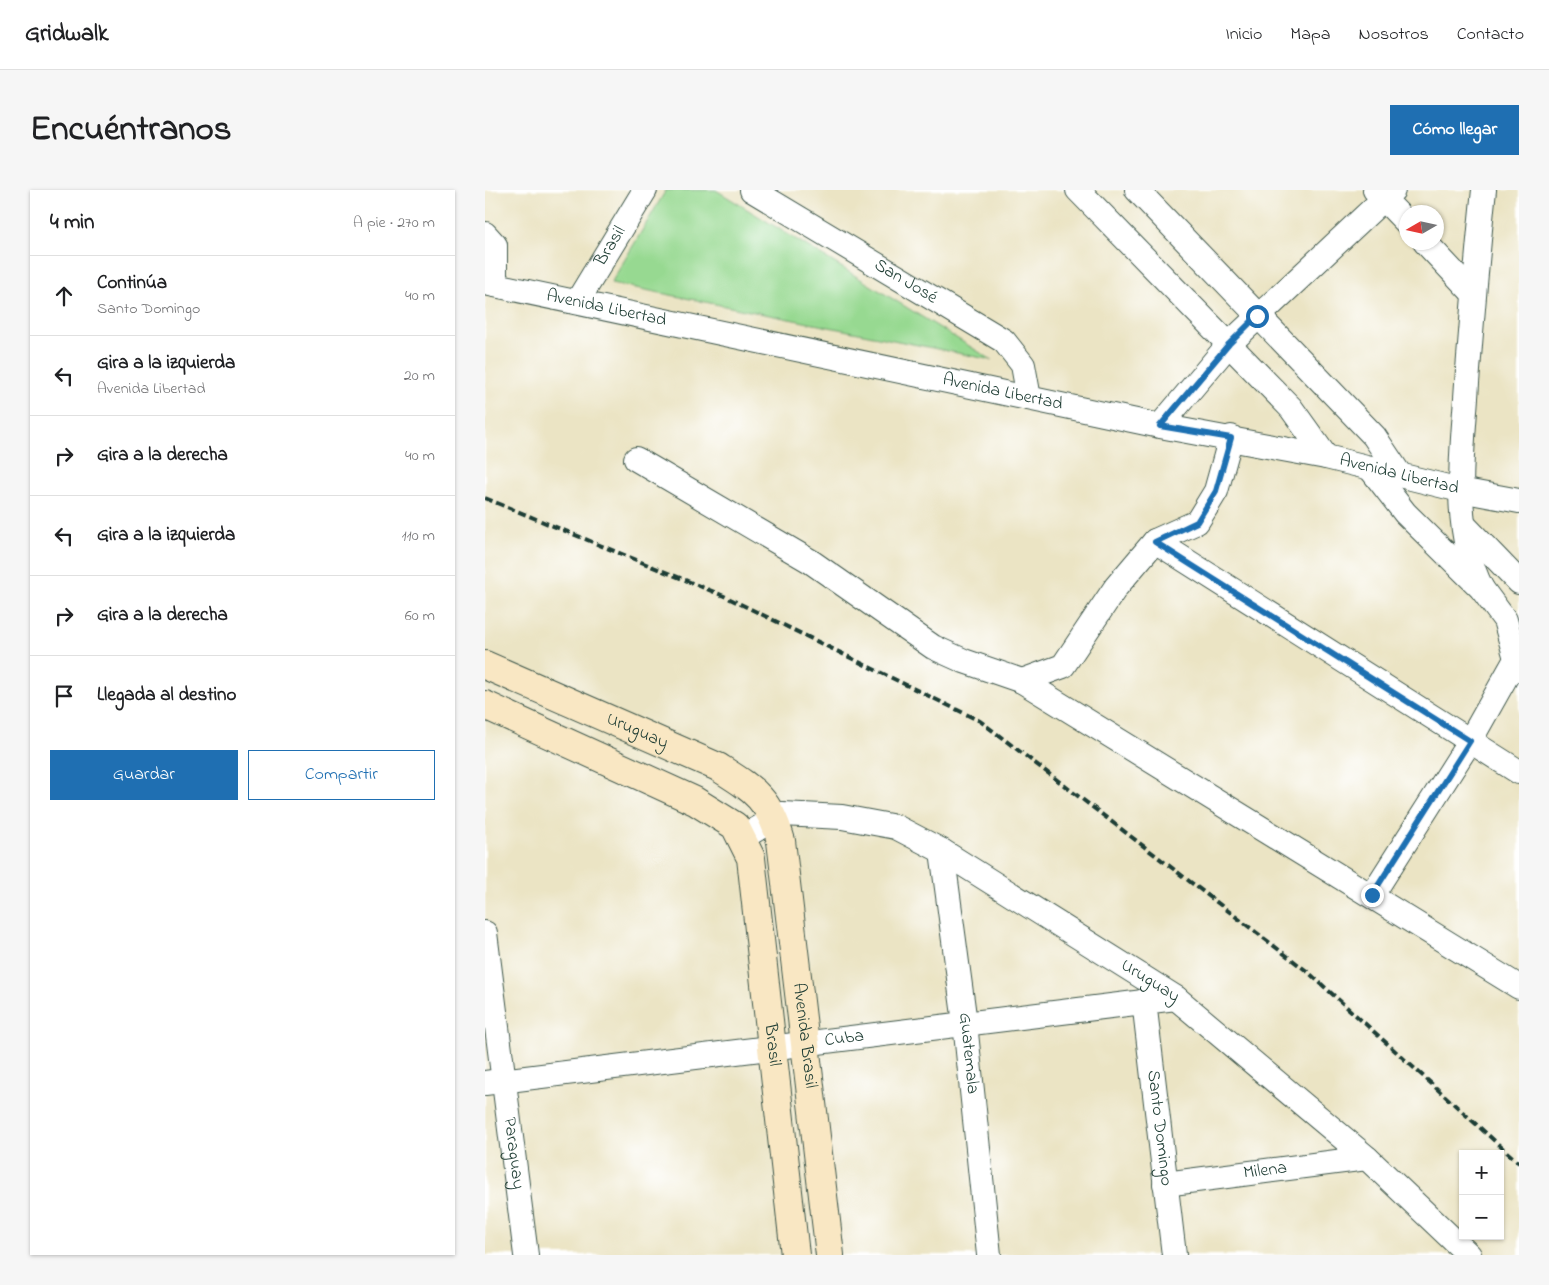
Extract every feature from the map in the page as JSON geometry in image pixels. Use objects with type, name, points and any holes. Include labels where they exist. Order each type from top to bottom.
[{"type":"street","name":"Brasil","points":[[577,302],[645,190]]},
{"type":"street","name":"San José","points":[[752,190],[1004,341],[1023,365],[1029,398]]},
{"type":"street","points":[[1078,190],[1291,408],[1326,457]]},
{"type":"street","points":[[1137,190],[1374,436],[1400,475]]},
{"type":"street","points":[[1372,895],[1518,664],[1505,620],[1482,589],[1474,574],[1464,525],[1460,490],[1473,293],[1484,190]]},
{"type":"street","points":[[1160,426],[1229,344],[1384,193],[1399,213]]},
{"type":"street","points":[[485,234],[495,245],[490,284]]},
{"type":"street","points":[[1433,250],[1473,293]]},
{"type":"street","name":"Avenida Libertad","points":[[490,284],[1160,426],[1326,457],[1460,490],[1519,501]]},
{"type":"street","points":[[1022,681],[1063,666],[1116,587],[1155,542],[1197,522],[1216,491],[1231,438]]},
{"type":"street","points":[[636,460],[810,561],[933,647],[964,662],[1022,681],[1519,986]]},
{"type":"street","points":[[1370,468],[1405,513],[1482,589]]},
{"type":"street","points":[[1464,525],[1519,582]]},
{"type":"street","points":[[1155,542],[1519,772]]},
{"type":"street","name":"Uruguay","points":[[485,665],[718,767],[753,790],[775,818]]},
{"type":"street","points":[[485,706],[695,801],[735,826],[742,838]]},
{"type":"street","name":"Uruguay","points":[[742,838],[782,814],[842,816],[896,827],[942,851],[1176,998],[1367,1158],[1469,1255]]},
{"type":"street","name":"Avenida Brasil","points":[[775,818],[781,841],[830,1255]]},
{"type":"street","name":"Brasil","points":[[742,838],[751,858],[795,1255]]},
{"type":"street","name":"Guatemala","points":[[942,851],[965,1023],[989,1255]]},
{"type":"street","name":"Paraguay","points":[[485,933],[495,1082],[526,1255]]},
{"type":"street","name":"Cuba","points":[[495,1082],[1176,998]]},
{"type":"street","name":"Santo Domingo","points":[[1144,1001],[1174,1255]]},
{"type":"street","name":"Milena","points":[[1165,1184],[1367,1158]]},
{"type":"green space","points":[[666,190],[716,190],[992,360],[611,283]]},
{"type":"railway","points":[[485,498],[724,596],[980,721],[1308,972],[1519,1163]]},
{"type":"route","points":[[1257,316],[1229,344],[1160,426],[1231,438],[1216,491],[1197,522],[1155,542],[1470,741],[1372,895]]}]
